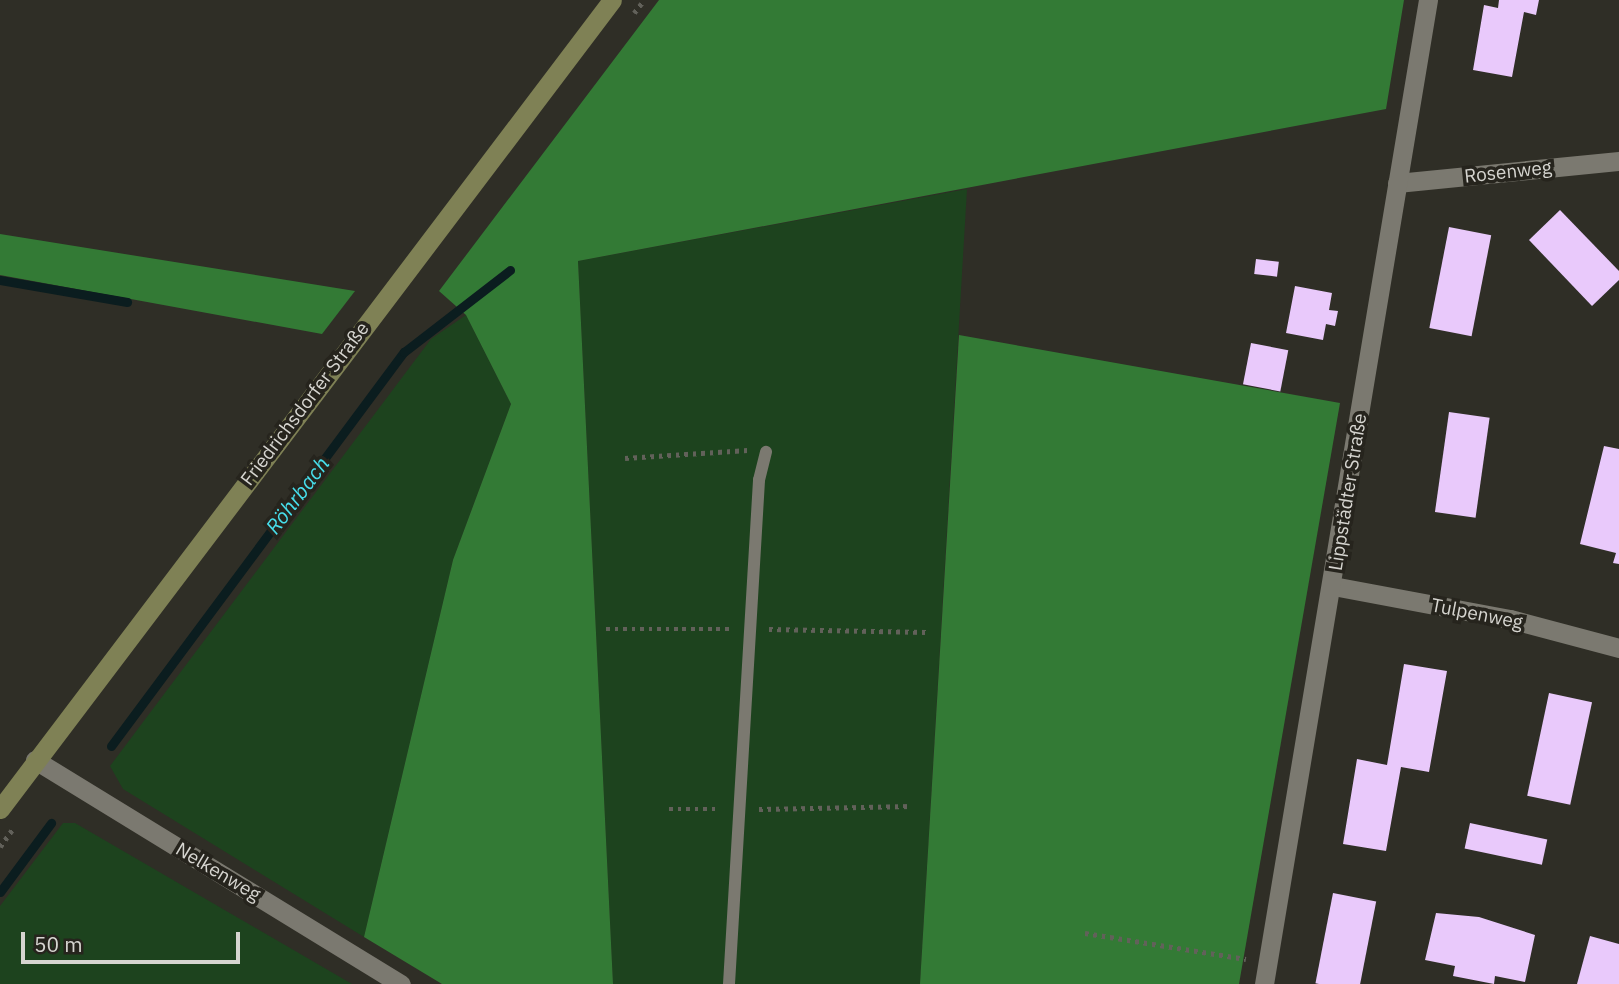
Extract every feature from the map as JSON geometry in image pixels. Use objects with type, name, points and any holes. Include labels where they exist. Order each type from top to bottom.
[{"type":"main road","name":"Friedrichsdorfer Straße","points":[[0,809],[612,0]]},
{"type":"street","name":"Lippstädter Straße","points":[[1264,984],[1333,586],[1428,0]]},
{"type":"street","name":"Rosenweg","points":[[1397,183],[1619,161]]},
{"type":"street","name":"Tulpenweg","points":[[1333,586],[1510,619],[1619,648]]},
{"type":"street","name":"Nelkenweg","points":[[35,760],[401,984]]},
{"type":"lane","points":[[729,984],[759,480],[766,452]]},
{"type":"path","points":[[625,458],[766,452]]},
{"type":"path","points":[[607,628],[926,632]]},
{"type":"path","points":[[669,809],[912,806]]},
{"type":"path","points":[[1086,933],[1267,962]]},
{"type":"green space","points":[[659,0],[1404,0],[1386,109],[578,261],[613,984],[442,984],[364,937],[453,560],[511,404],[466,315],[439,291]]},
{"type":"green space","points":[[967,189],[920,984],[613,984],[578,261]]},
{"type":"green space","points":[[0,234],[355,291],[322,334],[0,275]]},
{"type":"green space","points":[[466,315],[511,404],[453,560],[364,937],[123,789],[110,766],[431,339]]},
{"type":"green space","points":[[959,335],[1340,403],[1239,984],[920,984]]},
{"type":"green space","points":[[63,823],[75,823],[352,984],[0,984],[0,906]]},
{"type":"building","points":[[1499,0],[1539,0],[1536,15],[1524,12],[1512,77],[1473,70],[1484,5],[1498,8]]},
{"type":"building","points":[[1560,210],[1619,271],[1619,280],[1592,306],[1529,240]]},
{"type":"building","points":[[1449,227],[1491,235],[1472,336],[1429,328]]},
{"type":"building","points":[[1256,259],[1279,262],[1277,277],[1254,274]]},
{"type":"building","points":[[1295,286],[1332,293],[1329,310],[1338,311],[1335,326],[1326,324],[1323,340],[1286,333]]},
{"type":"building","points":[[1251,343],[1288,350],[1280,391],[1243,384]]},
{"type":"building","points":[[1449,412],[1490,418],[1476,518],[1435,512]]},
{"type":"building","points":[[1604,446],[1619,449],[1619,564],[1613,563],[1616,553],[1580,544]]},
{"type":"building","points":[[1404,664],[1447,671],[1429,772],[1401,767],[1386,851],[1343,844],[1357,759],[1387,765]]},
{"type":"building","points":[[1549,693],[1592,702],[1570,805],[1527,796]]},
{"type":"building","points":[[1470,823],[1547,839],[1542,865],[1465,848]]},
{"type":"building","points":[[1333,893],[1376,901],[1360,984],[1315,983]]},
{"type":"building","points":[[1436,913],[1479,917],[1535,935],[1525,982],[1495,976],[1494,984],[1453,976],[1455,966],[1425,960]]},
{"type":"building","points":[[1590,936],[1619,944],[1619,984],[1577,984]]},
{"type":"waterway","name":"Röhrbach","points":[[111,746],[404,352],[510,270]]},
{"type":"waterway","points":[[0,280],[127,302]]},
{"type":"waterway","name":"Röhrbach","points":[[0,892],[51,823]]}]
